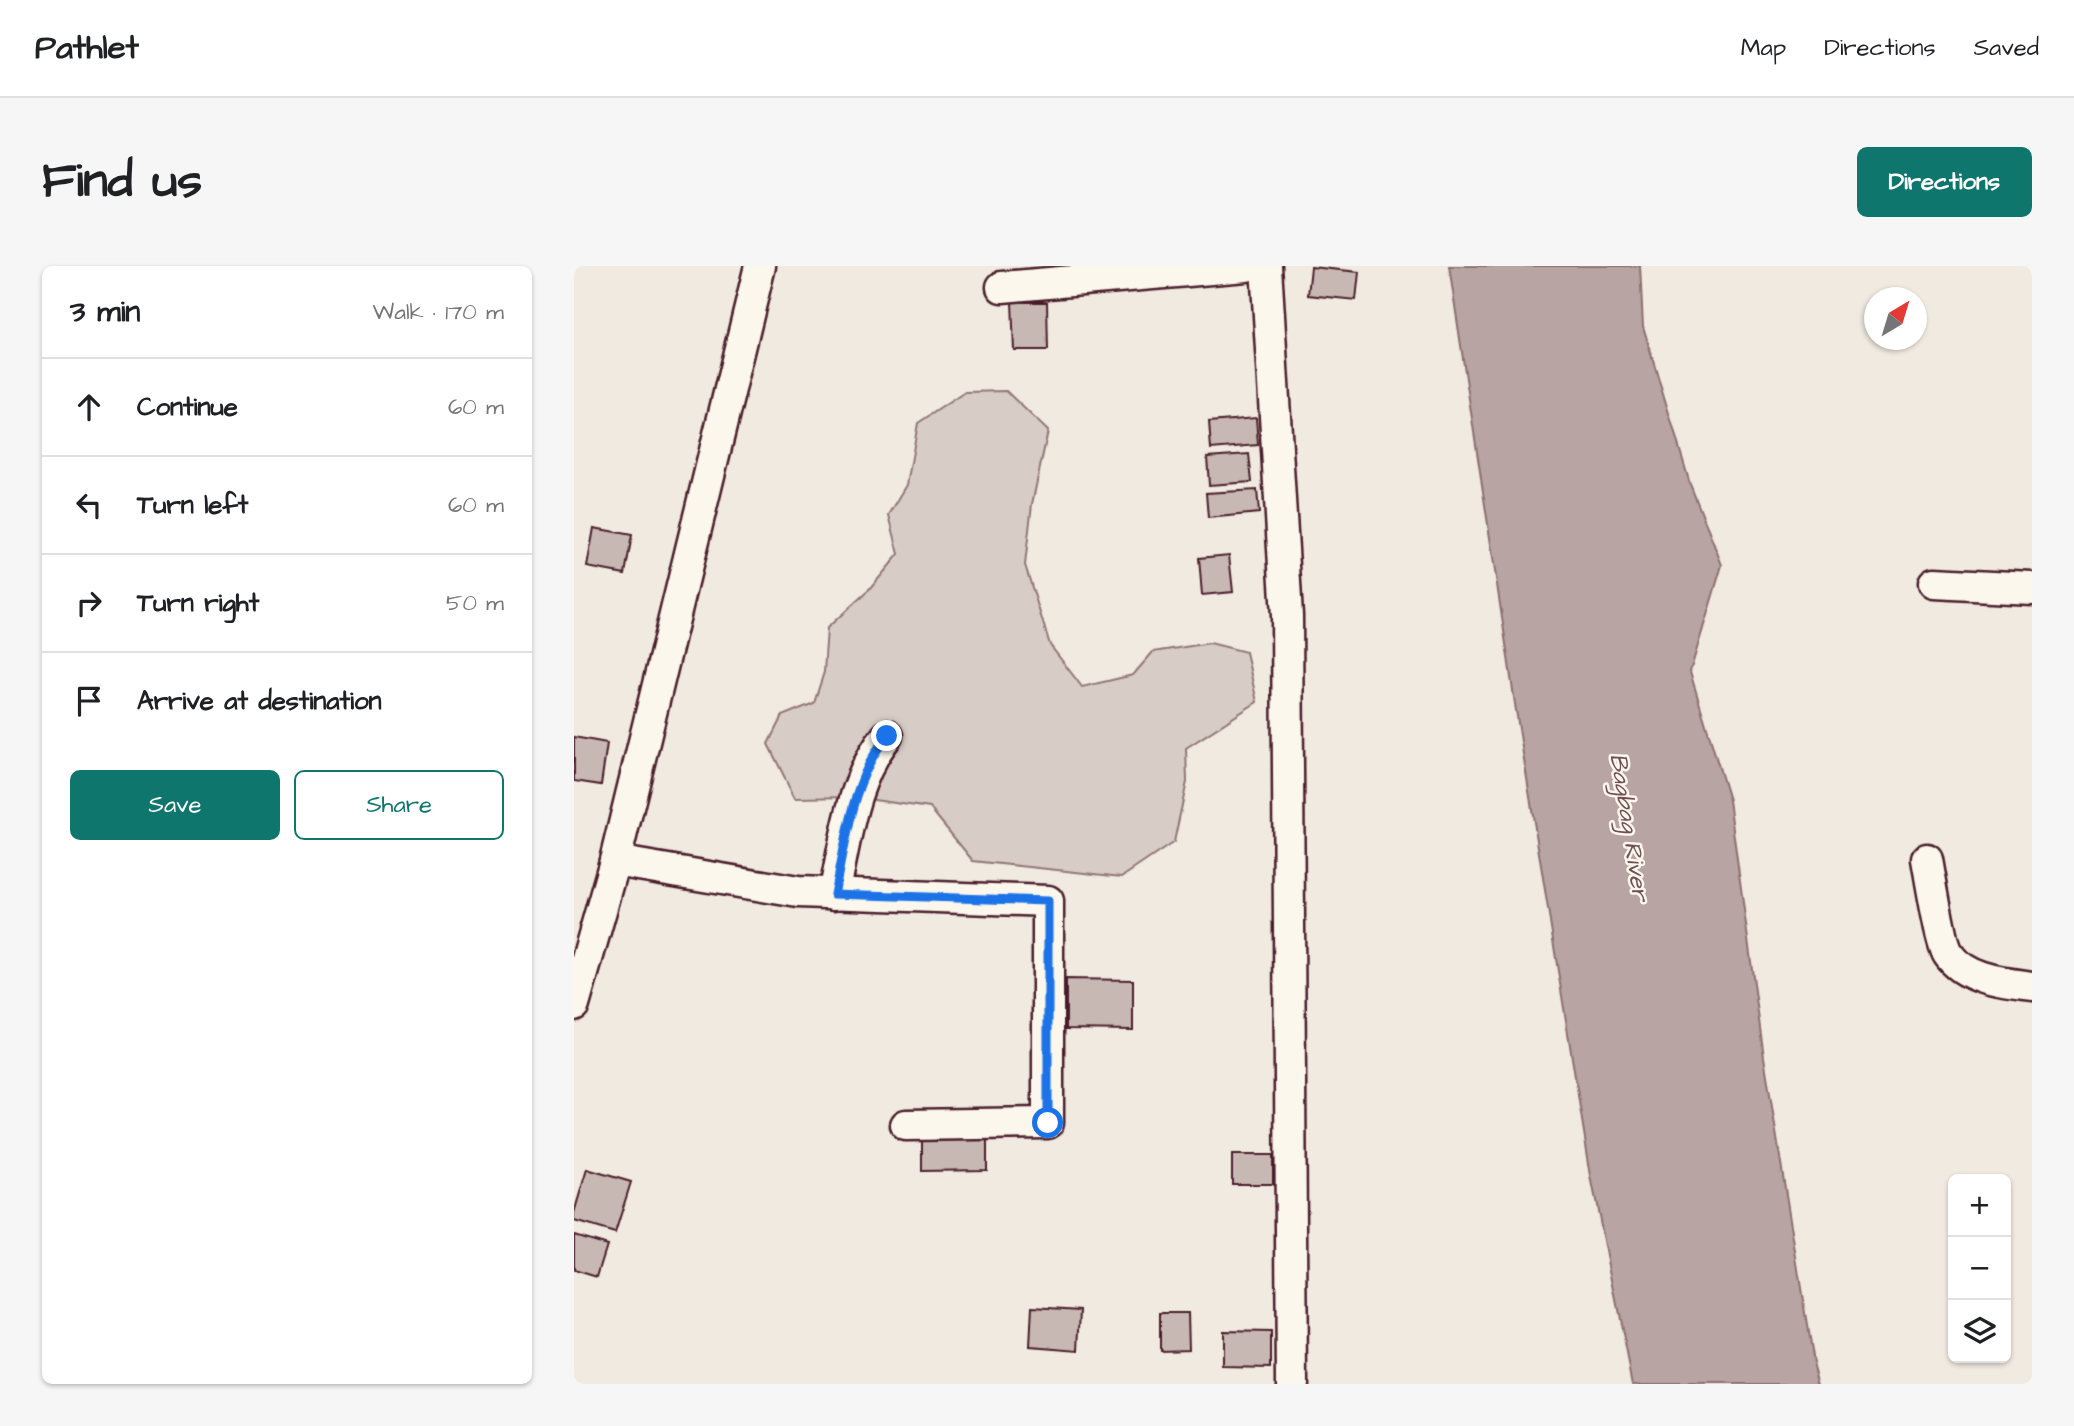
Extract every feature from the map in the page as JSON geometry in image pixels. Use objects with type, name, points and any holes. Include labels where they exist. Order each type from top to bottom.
[{"type":"street","points":[[574,1005],[615,862],[760,266]]},
{"type":"street","points":[[1002,287],[1246,266]]},
{"type":"street","points":[[1266,266],[1287,616],[1292,1384]]},
{"type":"street","points":[[1934,583],[2032,588]]},
{"type":"street","points":[[834,894],[858,786],[874,753],[887,736]]},
{"type":"street","points":[[1927,859],[1946,953],[1964,969],[1995,982],[2032,987]]},
{"type":"street","points":[[615,862],[798,892],[1048,901],[1048,1123],[906,1125]]},
{"type":"shaded area","points":[[1006,391],[1048,431],[1032,504],[1025,565],[1050,645],[1082,687],[1133,675],[1153,652],[1210,643],[1246,652],[1257,702],[1186,748],[1187,782],[1174,842],[1122,877],[973,861],[930,808],[853,797],[795,798],[768,744],[782,716],[814,703],[824,672],[827,628],[870,589],[899,554],[889,515],[907,485],[918,423],[965,392]]},
{"type":"water","name":"Bagbag River","points":[[1449,266],[1640,266],[1643,326],[1690,484],[1722,565],[1690,672],[1729,800],[1764,1057],[1813,1363],[1819,1384],[1633,1384],[1591,1176],[1515,704]]},
{"type":"building","points":[[1311,267],[1359,272],[1356,300],[1308,295]]},
{"type":"building","points":[[1012,302],[1047,302],[1048,350],[1014,350]]},
{"type":"building","points":[[1256,418],[1258,445],[1211,449],[1209,422]]},
{"type":"building","points":[[1249,454],[1252,482],[1209,485],[1207,457]]},
{"type":"building","points":[[1257,490],[1259,513],[1208,518],[1206,493]]},
{"type":"building","points":[[594,528],[632,535],[625,574],[587,567]]},
{"type":"building","points":[[1229,555],[1233,592],[1202,595],[1199,558]]},
{"type":"building","points":[[574,737],[607,743],[601,785],[574,781]]},
{"type":"building","points":[[1066,979],[1133,980],[1133,1030],[1066,1029]]},
{"type":"building","points":[[922,1135],[987,1135],[987,1170],[922,1171]]},
{"type":"building","points":[[1232,1155],[1273,1155],[1273,1184],[1232,1184]]},
{"type":"building","points":[[587,1169],[631,1182],[615,1233],[574,1221]]},
{"type":"building","points":[[574,1235],[607,1245],[597,1277],[574,1270]]},
{"type":"building","points":[[1032,1307],[1081,1310],[1079,1350],[1030,1346]]},
{"type":"building","points":[[1160,1313],[1188,1313],[1189,1349],[1160,1350]]},
{"type":"building","points":[[1223,1331],[1271,1332],[1271,1368],[1223,1367]]},
{"type":"route","points":[[887,736],[874,753],[858,786],[834,894],[1048,901],[1048,1123]]}]
